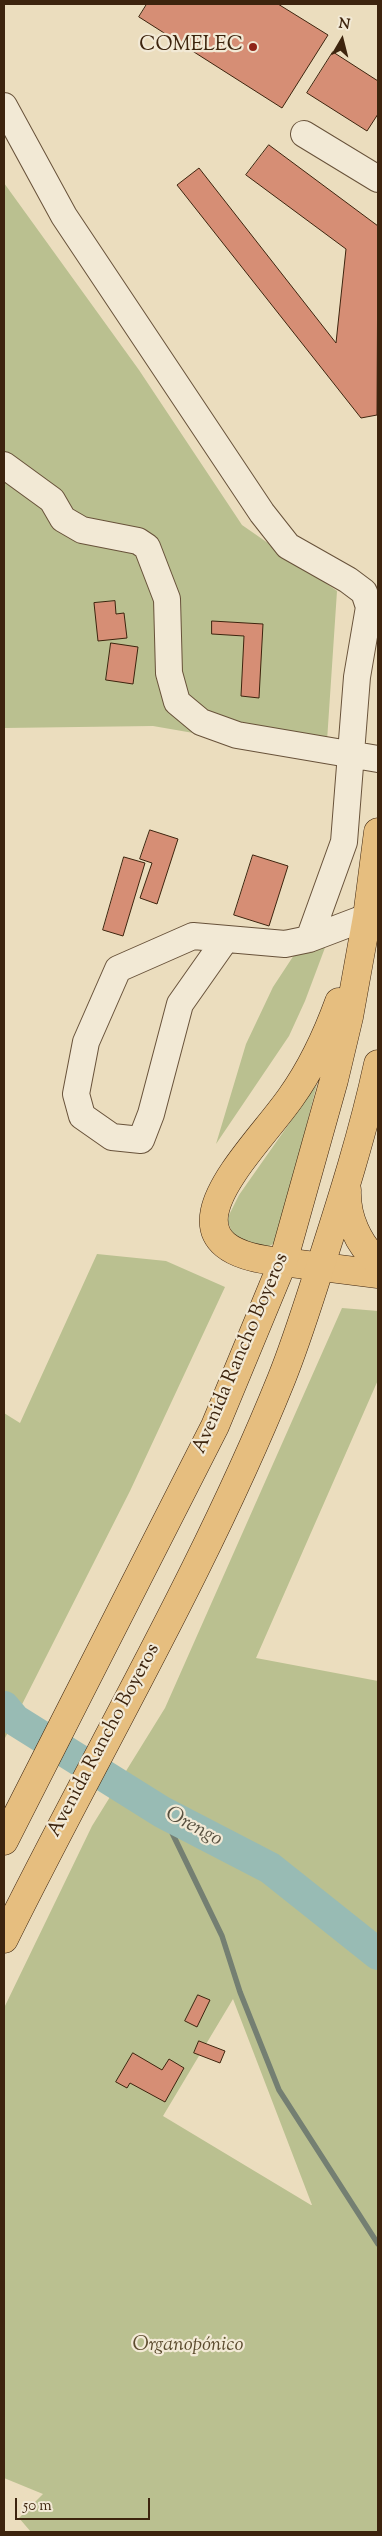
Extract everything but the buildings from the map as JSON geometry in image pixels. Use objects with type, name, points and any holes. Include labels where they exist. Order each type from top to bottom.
[{"type":"main road","name":"Avenida Rancho Boyeros","points":[[4,1841],[215,1426],[282,1262],[334,1080],[349,1017],[367,918],[378,832]]},
{"type":"main road","points":[[367,918],[338,1005],[310,1068],[291,1097],[224,1186],[214,1211],[214,1230],[226,1248],[249,1257],[378,1274]]},
{"type":"main road","name":"Avenida Rancho Boyeros","points":[[4,1939],[64,1819],[178,1602],[248,1457],[282,1379],[354,1164],[378,1064]]},
{"type":"main road","points":[[354,1164],[347,1187],[348,1211],[360,1241],[378,1262]]},
{"type":"street","points":[[4,106],[64,216],[262,513],[288,546],[348,580],[364,592],[369,607],[356,677],[344,842],[309,939]]},
{"type":"street","points":[[304,134],[378,179]]},
{"type":"street","points":[[4,464],[52,500],[64,519],[82,530],[138,541],[147,547],[167,599],[169,673],[177,702],[201,722],[237,735],[378,759]]},
{"type":"street","points":[[225,940],[180,1004],[141,1140],[112,1137],[82,1116],[76,1094],[86,1042],[118,969],[193,936],[285,944],[309,939],[367,918]]},
{"type":"green space","points":[[4,183],[139,370],[242,525],[337,591],[326,756],[153,726],[4,728]]},
{"type":"green space","points":[[329,937],[305,1001],[289,1036],[216,1144],[246,1044],[273,987],[296,952]]},
{"type":"green space","points":[[317,1084],[277,1241],[272,1245],[261,1247],[233,1236],[228,1221],[239,1195]]},
{"type":"green space","points":[[97,1254],[166,1261],[225,1287],[130,1491],[4,1740],[4,1413],[20,1423]]},
{"type":"green space","name":"Organopónico","points":[[342,1308],[378,1311],[378,1380],[256,1658],[378,1681],[378,2532],[31,2532],[19,2518],[43,2494],[4,2478],[4,2008],[92,1826],[165,1708]],"holes":[[[233,1999],[312,2205],[163,2116]]]},
{"type":"waterway","name":"Orengo","points":[[4,1707],[15,1720],[162,1812],[270,1868],[378,1954]]},
{"type":"waterway","points":[[162,1812],[222,1936],[240,1992],[279,2090],[378,2244]]},
{"type":"place","name":"COMELEC","points":[[253,47]]}]
